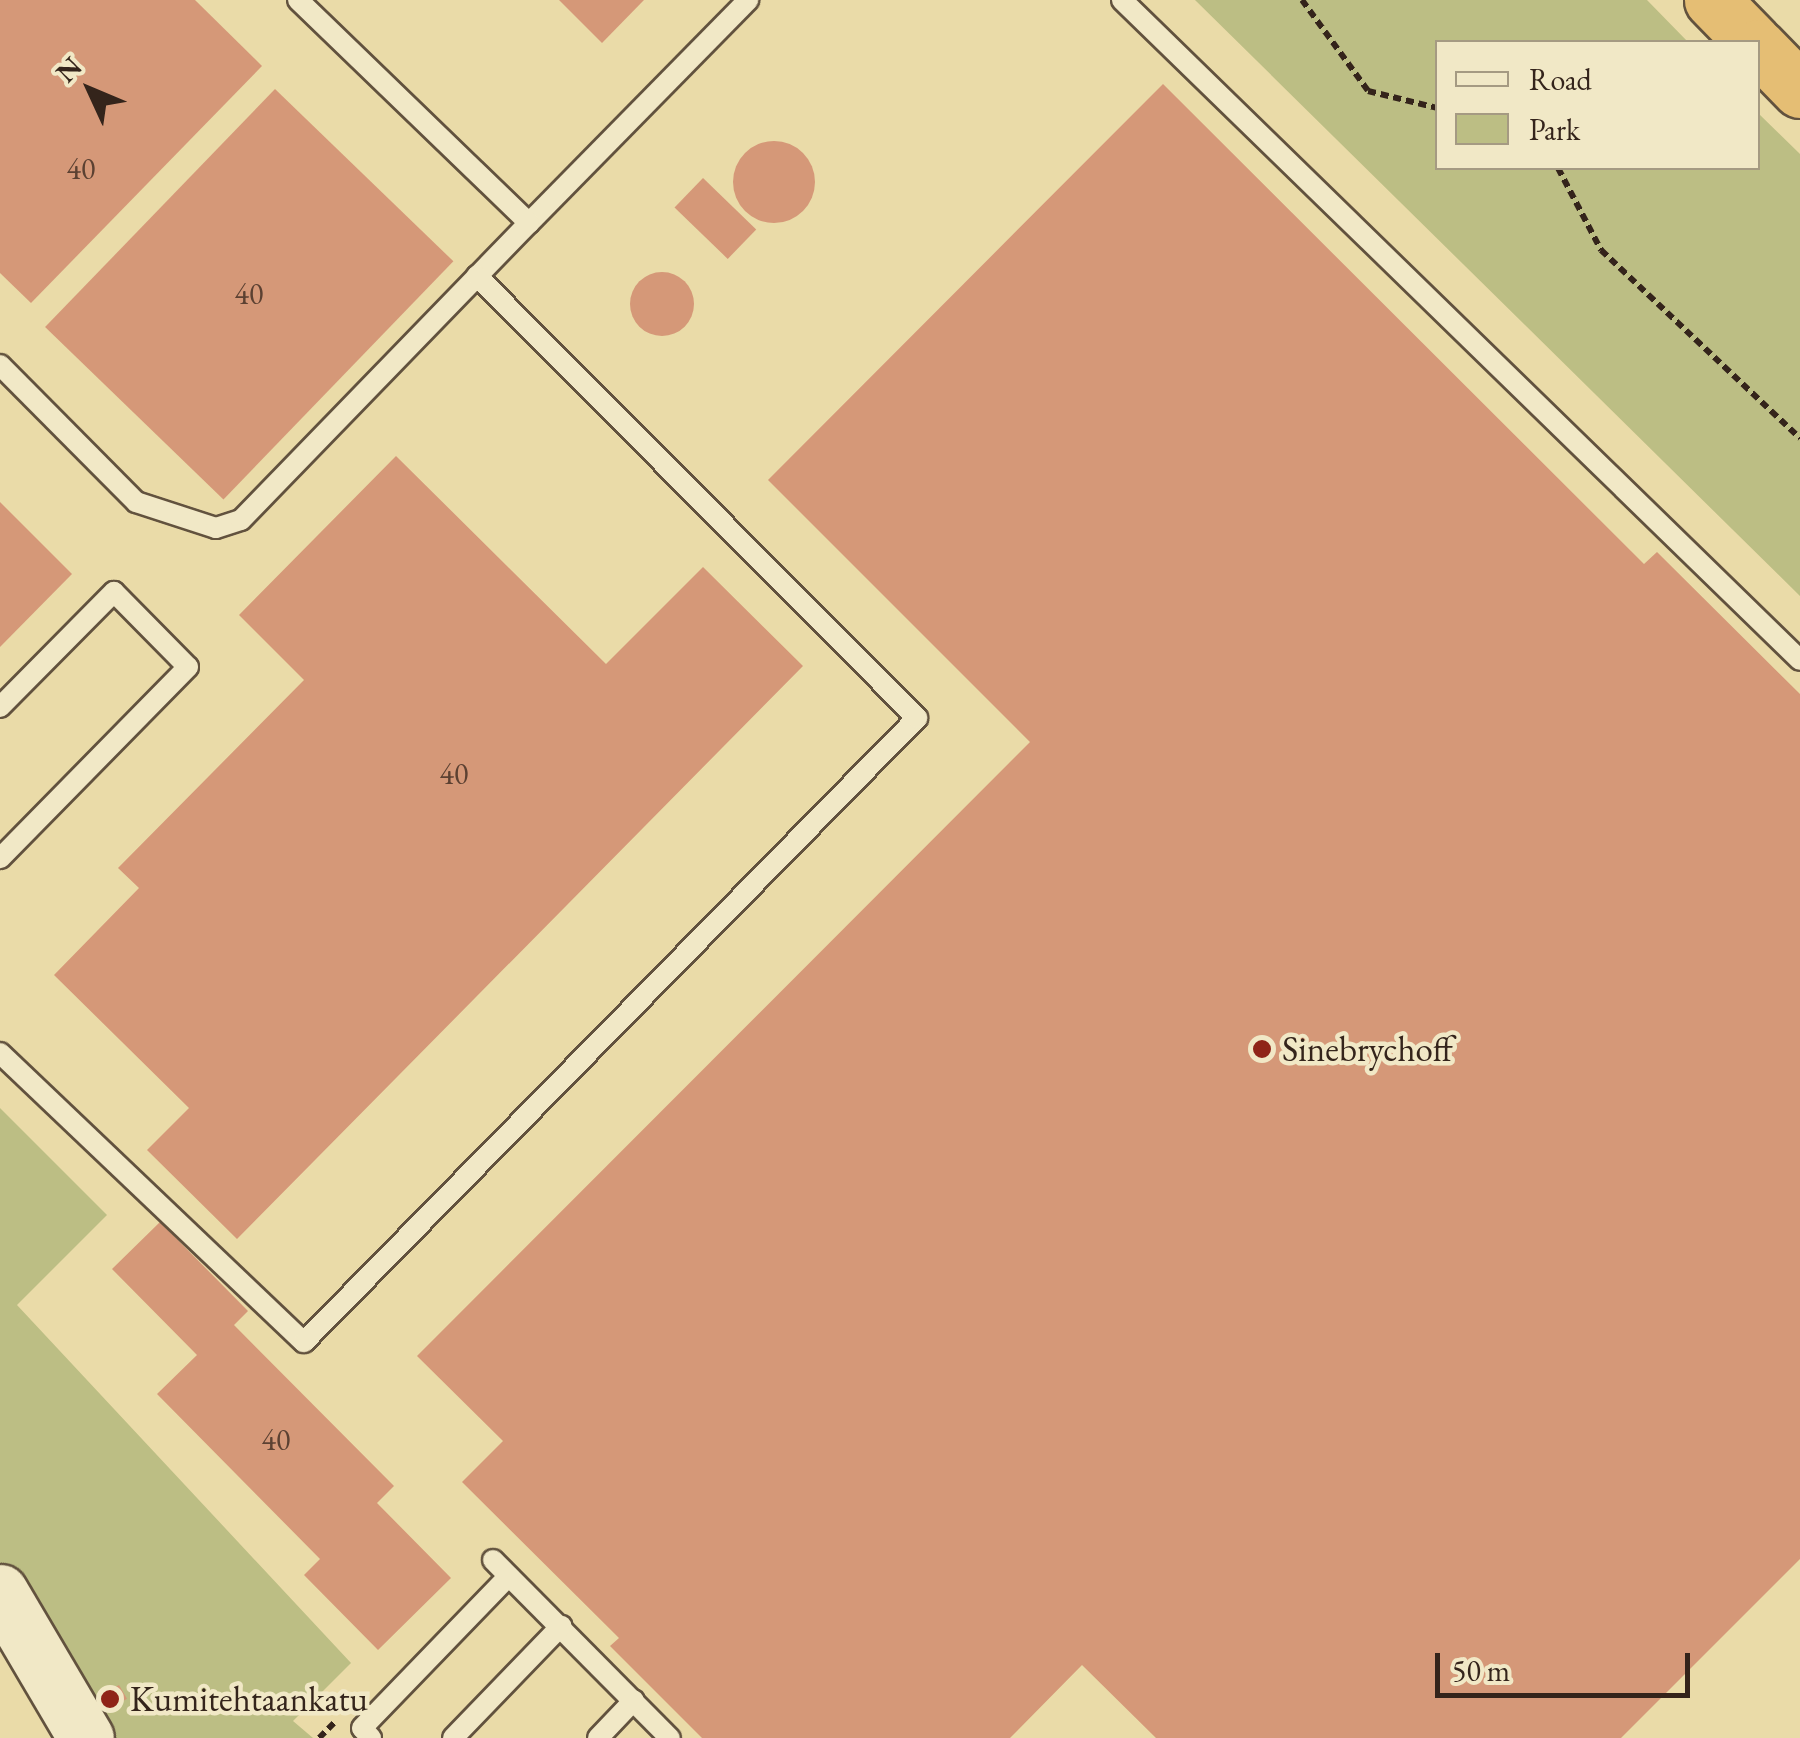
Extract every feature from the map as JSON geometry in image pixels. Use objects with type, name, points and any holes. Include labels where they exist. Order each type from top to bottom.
[{"type":"highway","points":[[1712,0],[1752,40]]},
{"type":"highway","points":[[1760,48],[1800,90]]},
{"type":"street","points":[[0,1592],[86,1738]]},
{"type":"lane","points":[[298,0],[529,223]]},
{"type":"lane","points":[[0,365],[136,502],[216,528],[242,520],[748,0]]},
{"type":"lane","points":[[1122,0],[1800,660]]},
{"type":"lane","points":[[0,1052],[304,1342],[916,718],[478,276]]},
{"type":"lane","points":[[0,708],[114,592],[188,667],[0,858]]},
{"type":"lane","points":[[493,1560],[670,1738]]},
{"type":"lane","points":[[372,1738],[362,1728],[509,1576]]},
{"type":"lane","points":[[453,1738],[560,1626]]},
{"type":"lane","points":[[598,1738],[634,1700]]},
{"type":"path","points":[[1302,0],[1368,91],[1435,107]]},
{"type":"path","points":[[1559,170],[1601,250],[1800,438]]},
{"type":"green space","points":[[1195,0],[1647,0],[1686,40],[1435,40],[1435,170],[1760,170],[1760,115],[1800,154],[1800,596]]},
{"type":"green space","points":[[0,1108],[107,1215],[17,1305],[351,1663],[293,1721],[313,1738],[81,1738],[0,1592]]},
{"type":"building","points":[[0,0],[195,0],[262,66],[31,303],[0,273]]},
{"type":"building","points":[[559,0],[644,0],[602,43]]},
{"type":"building","name":"Sinebrychoff","points":[[1163,84],[1644,564],[1657,552],[1800,694],[1800,1559],[1621,1738],[1156,1738],[1082,1665],[1010,1738],[702,1738],[610,1646],[619,1638],[462,1482],[503,1441],[417,1356],[1030,742],[768,480]]},
{"type":"building","points":[[275,89],[453,261],[223,499],[45,327]]},
{"type":"building","points":[[774,141],[790,144],[803,153],[812,166],[812,198],[803,211],[790,220],[774,223],[758,220],[745,211],[736,198],[733,182],[736,166],[745,153],[758,144]]},
{"type":"building","points":[[703,178],[756,229],[728,259],[675,207]]},
{"type":"building","points":[[662,272],[685,281],[694,304],[685,327],[662,336],[639,327],[630,304],[639,281]]},
{"type":"building","points":[[396,456],[606,664],[703,567],[803,666],[237,1239],[147,1150],[189,1108],[54,975],[139,888],[118,868],[304,680],[239,615]]},
{"type":"building","points":[[0,502],[72,574],[0,647]]},
{"type":"building","points":[[160,1222],[248,1311],[234,1325],[394,1486],[377,1503],[451,1578],[378,1650],[304,1575],[320,1559],[157,1394],[197,1355],[112,1269]]},
{"type":"building","points":[[119,1685],[127,1699],[120,1703],[112,1689]]},
{"type":"place","name":"Sinebrychoff","points":[[1262,1049]]},
{"type":"place","name":"Kumitehtaankatu","points":[[110,1699]]}]
